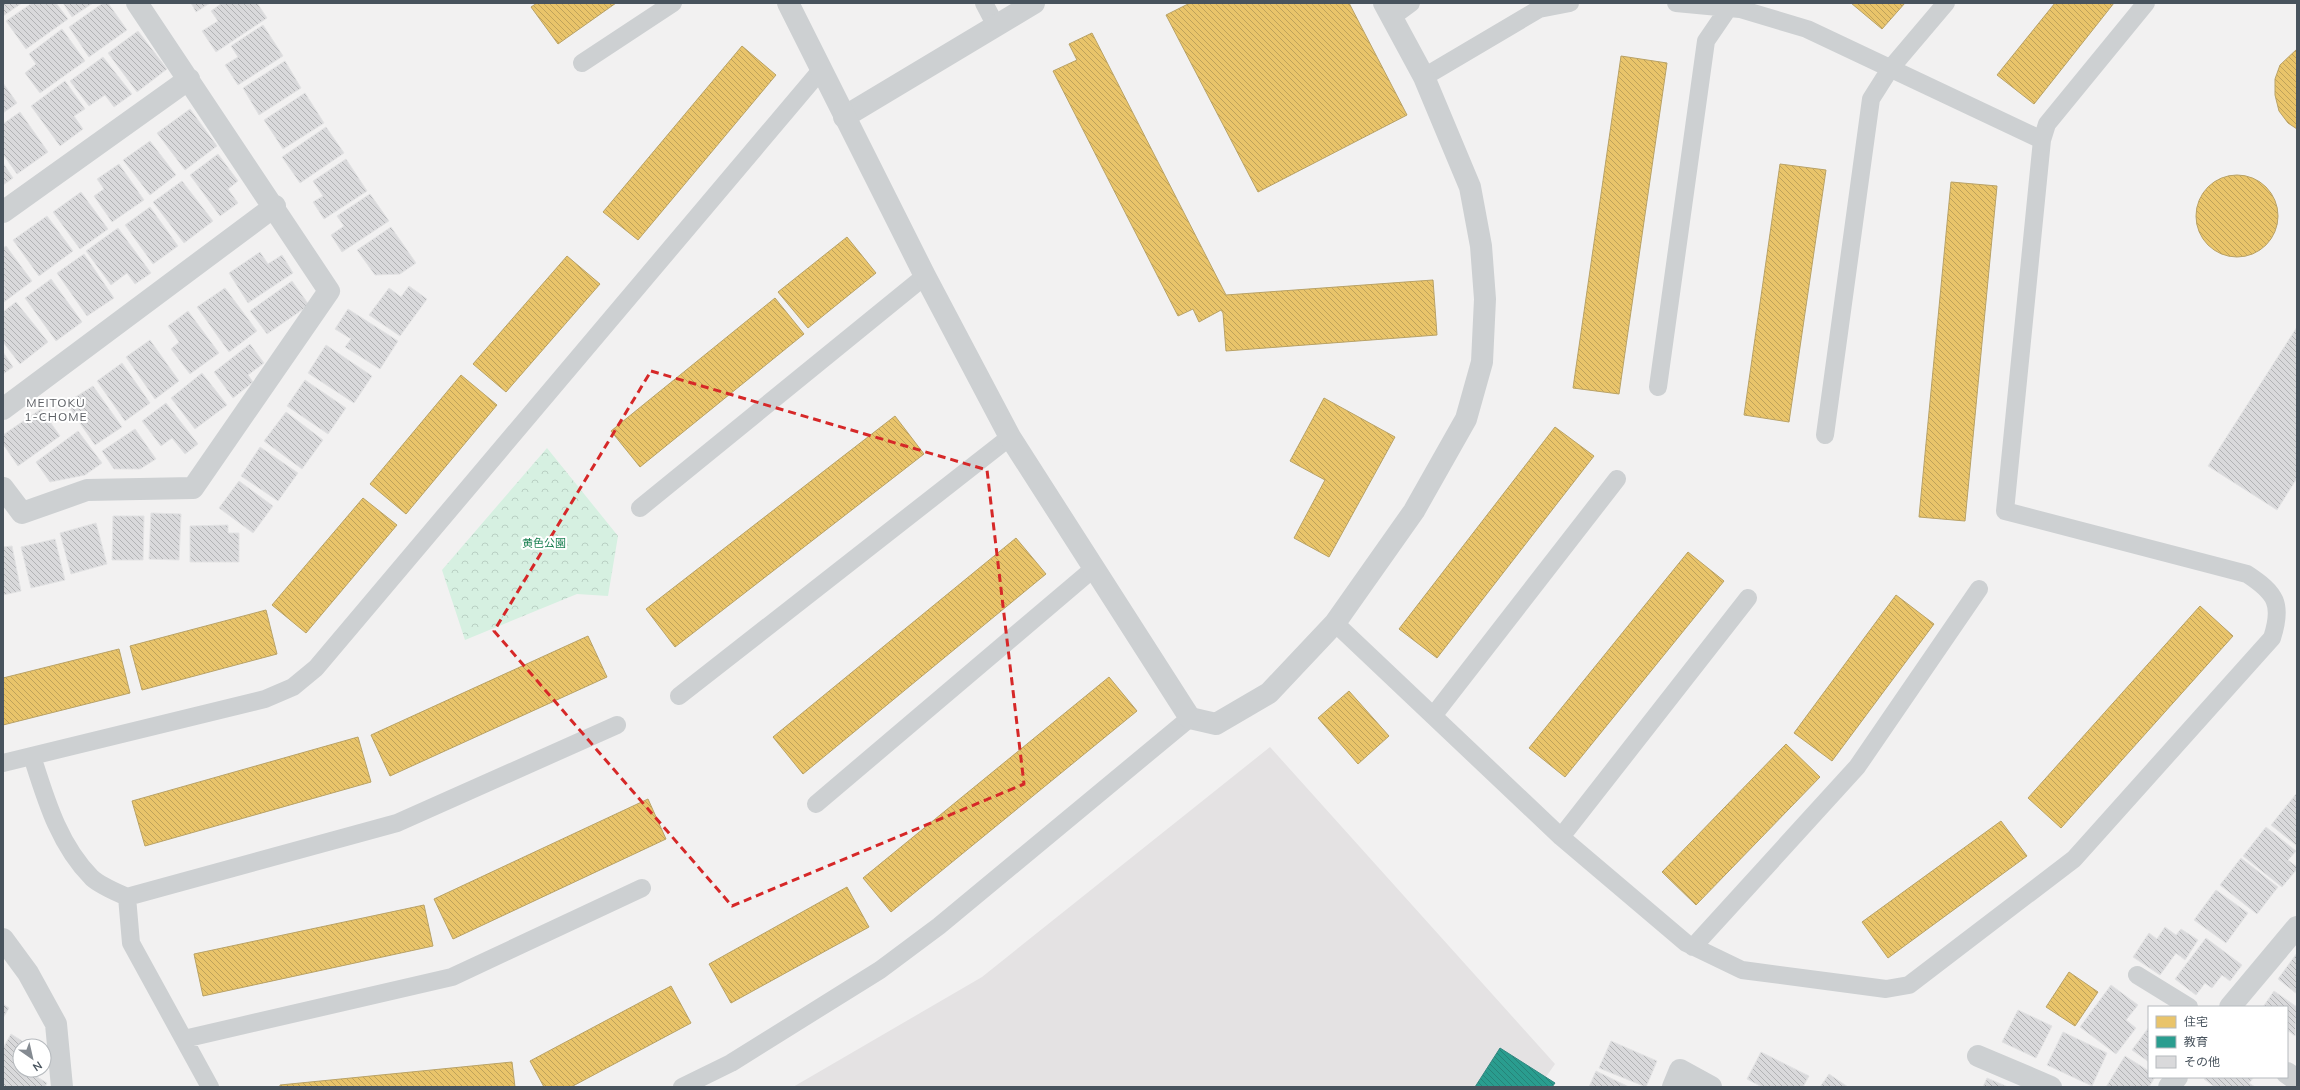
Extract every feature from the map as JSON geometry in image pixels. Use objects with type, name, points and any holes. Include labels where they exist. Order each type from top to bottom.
[{"type":"street","points":[[3,488],[22,513],[88,490],[193,488],[329,291],[275,206],[137,3]]},
{"type":"street","points":[[788,3],[925,276],[1010,437],[1093,569],[1190,718],[1216,724],[1269,693],[1335,623],[1418,504],[1466,419],[1482,362],[1485,299],[1482,246],[1470,187],[1424,77],[1388,10]]},
{"type":"street","points":[[844,117],[1034,3]]},
{"type":"street","points":[[3,212],[188,78]]},
{"type":"street","points":[[3,409],[275,206]]},
{"type":"street","points":[[2231,1006],[2297,927]]},
{"type":"street","points":[[3,939],[28,973],[56,1024],[62,1087]]},
{"type":"street","points":[[1978,1056],[2051,1087]]},
{"type":"street","points":[[1673,1087],[1680,1070],[1711,1087]]},
{"type":"street","points":[[2288,1074],[2297,1080]]},
{"type":"street","points":[[2170,1087],[2176,1078]]},
{"type":"lane","points":[[582,63],[673,3]]},
{"type":"lane","points":[[984,3],[996,26]]},
{"type":"lane","points":[[1388,10],[1411,3]]},
{"type":"lane","points":[[1424,77],[1539,9],[1570,3]]},
{"type":"lane","points":[[1676,3],[1730,6],[1807,29],[2042,140]]},
{"type":"lane","points":[[1825,435],[1871,99],[1890,69],[1946,3]]},
{"type":"lane","points":[[1335,623],[1561,837],[1686,944],[1742,970],[1886,989],[1908,985],[2074,859],[2272,638],[2278,619],[2276,603],[2265,586],[2247,574],[2005,511],[2042,140],[2047,124],[2146,3]]},
{"type":"lane","points":[[1658,387],[1706,40],[1730,6]]},
{"type":"lane","points":[[3,763],[265,699],[293,687],[316,668],[821,70]]},
{"type":"lane","points":[[640,508],[925,276]]},
{"type":"lane","points":[[679,696],[1010,437]]},
{"type":"lane","points":[[1433,716],[1617,479]]},
{"type":"lane","points":[[816,804],[1093,569]]},
{"type":"lane","points":[[1693,947],[1857,767],[1979,589]]},
{"type":"lane","points":[[1561,837],[1748,598]]},
{"type":"lane","points":[[682,1087],[731,1063],[880,970],[939,926],[1190,718]]},
{"type":"lane","points":[[32,756],[47,803],[65,843],[93,879],[127,897],[396,823],[617,725]]},
{"type":"lane","points":[[184,1039],[452,977],[642,888]]},
{"type":"lane","points":[[127,897],[130,942],[210,1087]]},
{"type":"lane","points":[[2137,975],[2187,1006]]},
{"type":"highlighted area","points":[[651,371],[987,470],[1024,784],[732,906],[494,631]]},
{"type":"shaded area","points":[[1270,747],[1555,1064],[1539,1087],[793,1087],[982,977]]},
{"type":"green space","name":"黄色公園","points":[[547,448],[618,536],[608,596],[577,594],[465,640],[442,570]]},
{"type":"building: 住宅","points":[[537,3],[616,3],[558,44],[531,7]]},
{"type":"building: 住宅","points":[[1190,3],[1349,3],[1407,115],[1258,192],[1166,15]]},
{"type":"building: 住宅","points":[[1851,3],[1905,3],[1882,29]]},
{"type":"building: 住宅","points":[[2055,3],[2114,3],[2034,104],[1997,75]]},
{"type":"building: 住宅","points":[[1092,33],[1226,295],[1433,280],[1437,335],[1226,351],[1223,313],[1221,310],[1199,322],[1193,309],[1178,316],[1053,71],[1077,60],[1069,44]]},
{"type":"building: 住宅","points":[[742,46],[776,75],[638,240],[603,212]]},
{"type":"building: 住宅","points":[[2297,49],[2297,129],[2288,123],[2279,111],[2275,95],[2275,79],[2280,65]]},
{"type":"building: 住宅","points":[[1621,56],[1667,63],[1619,394],[1573,388]]},
{"type":"building: 住宅","points":[[1780,164],[1826,170],[1789,422],[1744,415]]},
{"type":"building: 住宅","points":[[2237,175],[2253,178],[2266,187],[2275,200],[2278,216],[2275,232],[2266,245],[2253,254],[2237,257],[2221,254],[2208,245],[2199,232],[2196,216],[2199,200],[2208,187],[2221,178]]},
{"type":"building: 住宅","points":[[1951,182],[1997,186],[1965,521],[1919,517]]},
{"type":"building: 住宅","points":[[847,237],[876,273],[808,328],[778,292]]},
{"type":"building: 住宅","points":[[567,256],[600,284],[506,392],[473,364]]},
{"type":"building: 住宅","points":[[775,298],[804,334],[640,467],[611,431]]},
{"type":"building: 住宅","points":[[461,375],[497,405],[406,514],[370,484]]},
{"type":"building: 住宅","points":[[1324,398],[1395,437],[1329,557],[1294,538],[1325,480],[1290,461]]},
{"type":"building: 住宅","points":[[895,416],[924,454],[675,647],[646,609]]},
{"type":"building: 住宅","points":[[1555,427],[1594,456],[1437,658],[1399,629]]},
{"type":"building: 住宅","points":[[363,498],[397,525],[306,633],[272,605]]},
{"type":"building: 住宅","points":[[1016,538],[1046,574],[803,774],[773,737]]},
{"type":"building: 住宅","points":[[1688,552],[1724,581],[1565,777],[1529,748]]},
{"type":"building: 住宅","points":[[1896,595],[1934,624],[1832,761],[1794,733]]},
{"type":"building: 住宅","points":[[2200,606],[2233,636],[2061,828],[2028,798]]},
{"type":"building: 住宅","points":[[266,610],[277,654],[142,690],[130,646]]},
{"type":"building: 住宅","points":[[588,636],[607,677],[390,776],[371,735]]},
{"type":"building: 住宅","points":[[119,649],[130,693],[3,725],[3,678]]},
{"type":"building: 住宅","points":[[1109,677],[1137,711],[891,912],[863,878]]},
{"type":"building: 住宅","points":[[1349,691],[1389,736],[1358,764],[1318,718]]},
{"type":"building: 住宅","points":[[358,737],[371,782],[145,846],[132,801]]},
{"type":"building: 住宅","points":[[1786,744],[1820,777],[1696,905],[1662,872]]},
{"type":"building: 住宅","points":[[648,799],[666,839],[453,939],[434,899]]},
{"type":"building: 住宅","points":[[2001,821],[2027,856],[1888,958],[1862,922]]},
{"type":"building: 住宅","points":[[847,887],[869,927],[731,1003],[709,964]]},
{"type":"building: 住宅","points":[[424,905],[433,946],[203,996],[194,954]]},
{"type":"building: 住宅","points":[[2069,972],[2098,992],[2075,1026],[2046,1007]]},
{"type":"building: 住宅","points":[[671,986],[691,1023],[571,1087],[544,1087],[530,1061]]},
{"type":"building: 住宅","points":[[512,1062],[515,1087],[280,1087],[280,1085]]},
{"type":"building: 教育","points":[[1500,1048],[1555,1083],[1552,1087],[1475,1087]]},
{"type":"building: その他","points":[[3,3],[22,3],[3,16]]},
{"type":"building: その他","points":[[32,3],[56,3],[68,19],[26,49],[6,21]]},
{"type":"building: その他","points":[[63,3],[93,3],[72,17]]},
{"type":"building: その他","points":[[103,3],[108,3],[127,30],[89,57],[69,27]]},
{"type":"building: その他","points":[[191,3],[210,3],[196,12]]},
{"type":"building: その他","points":[[222,3],[257,3],[267,18],[216,52],[202,31],[218,21],[211,11]]},
{"type":"building: その他","points":[[263,25],[283,56],[238,85],[225,65],[238,57],[231,46]]},
{"type":"building: その他","points":[[62,29],[85,61],[40,93],[25,73],[36,64],[29,54]]},
{"type":"building: その他","points":[[138,31],[167,69],[137,92],[108,53]]},
{"type":"building: その他","points":[[103,57],[132,94],[114,107],[105,95],[89,106],[70,81]]},
{"type":"building: その他","points":[[285,61],[301,88],[259,115],[243,88]]},
{"type":"building: その他","points":[[65,81],[85,109],[74,116],[83,129],[60,146],[31,106]]},
{"type":"building: その他","points":[[3,83],[17,103],[3,113]]},
{"type":"building: その他","points":[[305,93],[324,123],[283,149],[264,120]]},
{"type":"building: その他","points":[[190,109],[217,146],[185,170],[157,133]]},
{"type":"building: その他","points":[[20,112],[48,152],[17,174],[3,154],[3,124]]},
{"type":"building: その他","points":[[326,127],[344,153],[300,183],[282,157]]},
{"type":"building: その他","points":[[150,141],[176,175],[150,195],[123,160]]},
{"type":"building: その他","points":[[218,154],[238,181],[228,189],[238,203],[220,216],[190,175]]},
{"type":"building: その他","points":[[346,159],[367,191],[324,219],[313,202],[323,196],[313,181]]},
{"type":"building: その他","points":[[3,163],[13,178],[3,185]]},
{"type":"building: その他","points":[[119,164],[144,200],[112,222],[94,196],[104,189],[97,179]]},
{"type":"building: その他","points":[[182,181],[213,221],[184,243],[153,202]]},
{"type":"building: その他","points":[[81,192],[108,229],[80,249],[53,212]]},
{"type":"building: その他","points":[[370,194],[389,221],[342,252],[331,235],[344,226],[337,216]]},
{"type":"building: その他","points":[[150,207],[178,246],[153,264],[125,225]]},
{"type":"building: その他","points":[[47,216],[73,251],[39,276],[13,240]]},
{"type":"building: その他","points":[[391,227],[416,263],[400,274],[375,275],[357,250]]},
{"type":"building: その他","points":[[118,228],[151,273],[135,284],[127,273],[111,285],[86,251]]},
{"type":"building: その他","points":[[6,246],[32,281],[4,302],[3,248]]},
{"type":"building: その他","points":[[260,252],[268,264],[282,255],[293,273],[248,303],[229,273]]},
{"type":"building: その他","points":[[84,254],[114,298],[87,316],[57,273]]},
{"type":"building: その他","points":[[51,279],[82,322],[56,341],[25,298]]},
{"type":"building: その他","points":[[292,281],[309,305],[267,334],[250,311]]},
{"type":"building: その他","points":[[409,286],[427,299],[400,336],[369,315],[389,288],[401,297]]},
{"type":"building: その他","points":[[225,288],[257,331],[229,352],[197,307]]},
{"type":"building: その他","points":[[16,302],[48,342],[20,364],[3,342],[3,312]]},
{"type":"building: その他","points":[[348,309],[398,341],[380,369],[345,347],[351,339],[335,329]]},
{"type":"building: その他","points":[[188,311],[219,353],[190,374],[171,349],[179,342],[168,326]]},
{"type":"building: その他","points":[[2297,327],[2297,478],[2277,510],[2208,466]]},
{"type":"building: その他","points":[[150,340],[179,381],[155,399],[126,357]]},
{"type":"building: その他","points":[[250,344],[264,363],[248,375],[253,382],[233,398],[214,372]]},
{"type":"building: その他","points":[[326,345],[372,376],[354,403],[308,373]]},
{"type":"building: その他","points":[[3,352],[13,367],[3,374]]},
{"type":"building: その他","points":[[122,363],[150,403],[125,421],[97,381]]},
{"type":"building: その他","points":[[202,373],[227,405],[195,429],[171,398]]},
{"type":"building: その他","points":[[305,380],[346,408],[328,434],[287,406]]},
{"type":"building: その他","points":[[93,386],[122,427],[95,445],[66,403]]},
{"type":"building: その他","points":[[166,403],[198,444],[185,454],[172,438],[161,446],[142,421]]},
{"type":"building: その他","points":[[41,409],[60,436],[18,466],[3,444],[3,435]]},
{"type":"building: その他","points":[[286,412],[323,440],[302,469],[264,441]]},
{"type":"building: その他","points":[[135,429],[156,459],[140,469],[114,469],[102,451]]},
{"type":"building: その他","points":[[78,431],[102,463],[85,475],[50,482],[36,462]]},
{"type":"building: その他","points":[[260,447],[298,473],[278,501],[241,476]]},
{"type":"building: その他","points":[[239,481],[273,506],[253,533],[219,508]]},
{"type":"building: その他","points":[[151,513],[181,514],[179,560],[149,559]]},
{"type":"building: その他","points":[[113,516],[144,516],[143,560],[112,560]]},
{"type":"building: その他","points":[[96,523],[107,564],[71,574],[60,533]]},
{"type":"building: その他","points":[[228,525],[228,533],[239,533],[239,562],[190,562],[190,526]]},
{"type":"building: その他","points":[[55,539],[65,580],[31,588],[21,547]]},
{"type":"building: その他","points":[[12,546],[21,591],[3,595],[3,547]]},
{"type":"building: その他","points":[[2296,794],[2297,795],[2297,846],[2271,825]]},
{"type":"building: その他","points":[[2266,827],[2296,851],[2288,860],[2297,867],[2297,869],[2282,887],[2243,856]]},
{"type":"building: その他","points":[[2241,858],[2278,887],[2257,914],[2220,885]]},
{"type":"building: その他","points":[[2216,890],[2248,913],[2226,943],[2194,920]]},
{"type":"building: その他","points":[[2165,927],[2176,935],[2181,929],[2198,940],[2185,960],[2176,953],[2160,975],[2133,957],[2149,933],[2157,939]]},
{"type":"building: その他","points":[[2206,938],[2242,965],[2230,981],[2222,975],[2212,988],[2205,983],[2196,995],[2175,979]]},
{"type":"building: その他","points":[[2297,953],[2297,994],[2278,979]]},
{"type":"building: その他","points":[[2111,985],[2138,1005],[2126,1020],[2136,1028],[2116,1054],[2080,1027]]},
{"type":"building: その他","points":[[2274,991],[2297,1007],[2295,1036],[2288,1031],[2288,1006],[2264,1006]]},
{"type":"building: その他","points":[[3,1004],[9,1008],[3,1018]]},
{"type":"building: その他","points":[[2018,1010],[2052,1026],[2036,1058],[2002,1042]]},
{"type":"building: その他","points":[[2148,1028],[2148,1061],[2132,1050]]},
{"type":"building: その他","points":[[2063,1032],[2107,1053],[2092,1086],[2047,1065]]},
{"type":"building: その他","points":[[11,1034],[17,1038],[12,1038],[12,1078],[39,1078],[47,1083],[45,1087],[3,1087],[3,1048]]},
{"type":"building: その他","points":[[1611,1041],[1657,1061],[1646,1087],[1599,1068]]},
{"type":"building: その他","points":[[1761,1052],[1809,1076],[1803,1087],[1762,1087],[1747,1079]]},
{"type":"building: その他","points":[[2125,1056],[2148,1070],[2148,1078],[2154,1078],[2149,1087],[2106,1087]]},
{"type":"building: その他","points":[[1596,1071],[1629,1087],[1589,1087]]},
{"type":"building: その他","points":[[1829,1074],[1848,1087],[1820,1087]]},
{"type":"building: その他","points":[[1987,1078],[2008,1087],[1983,1087]]},
{"type":"building: その他","points":[[2253,1078],[2249,1083],[2255,1087],[2215,1087],[2204,1079]]},
{"type":"district","name":"MEITOKU 1-CHOME","points":[[56,410]]}]
